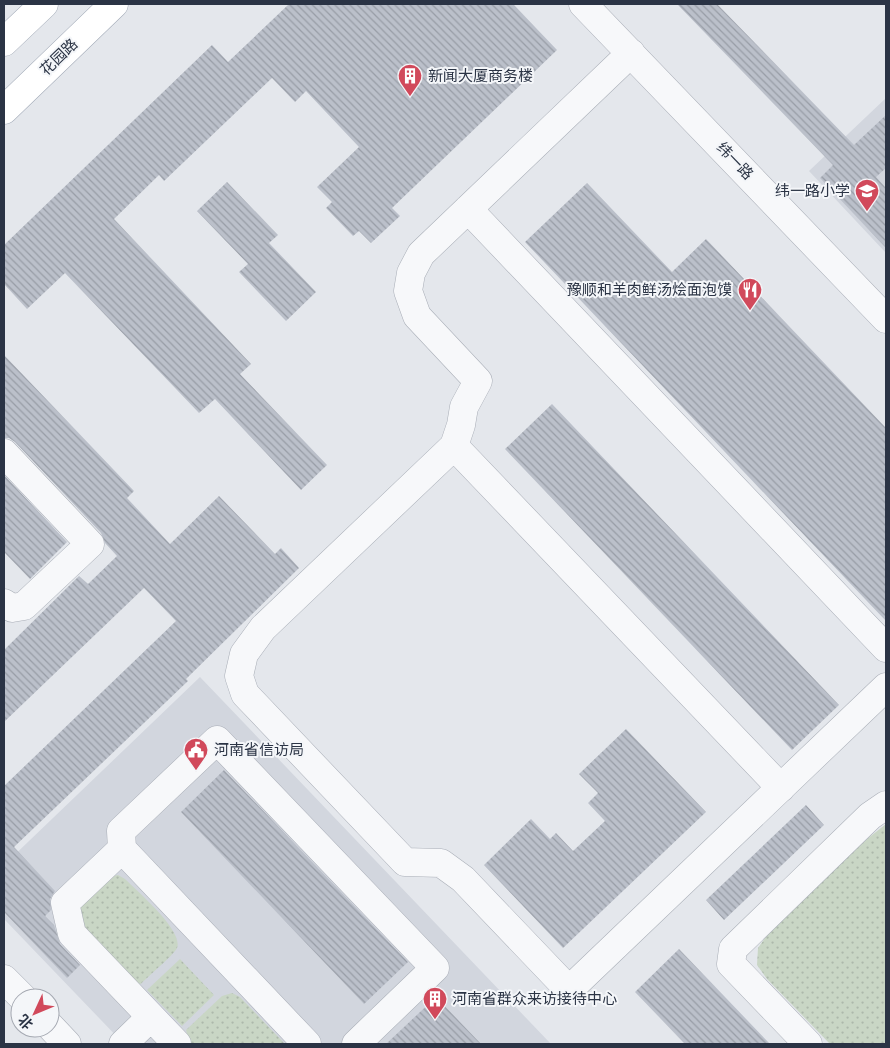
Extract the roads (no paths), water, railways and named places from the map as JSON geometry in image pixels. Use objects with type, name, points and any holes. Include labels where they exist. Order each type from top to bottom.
[{"type":"main road","points":[[4,42],[44,4]]},
{"type":"main road","name":"花园路","points":[[4,110],[114,4]]},
{"type":"street","name":"纬一路","points":[[583,4],[886,319]]},
{"type":"street","points":[[630,53],[421,254],[412,272],[408,291],[417,316],[478,381],[464,407],[461,425],[454,446],[263,628],[244,654],[239,676],[245,694],[405,862],[441,863],[463,878],[569,990],[886,687]]},
{"type":"street","points":[[468,209],[886,648]]},
{"type":"street","points":[[454,446],[781,788]]},
{"type":"street","points":[[4,453],[90,544],[24,606],[12,608],[4,603]]},
{"type":"street","points":[[307,1044],[122,849],[120,832],[217,740],[435,968],[356,1044]]},
{"type":"street","points":[[808,1044],[732,964],[733,949],[870,816],[886,805]]},
{"type":"street","points":[[122,849],[65,903],[72,934],[177,1044]]},
{"type":"street","points":[[123,1044],[151,1017]]},
{"type":"place","name":"新闻大厦商务楼","points":[[410,97]]},
{"type":"place","name":"纬一路小学","points":[[867,212]]},
{"type":"place","name":"豫顺和羊肉鲜汤烩面泡馍","points":[[750,311]]},
{"type":"place","name":"河南省信访局","points":[[196,771]]},
{"type":"place","name":"河南省群众来访接待中心","points":[[435,1020]]}]
